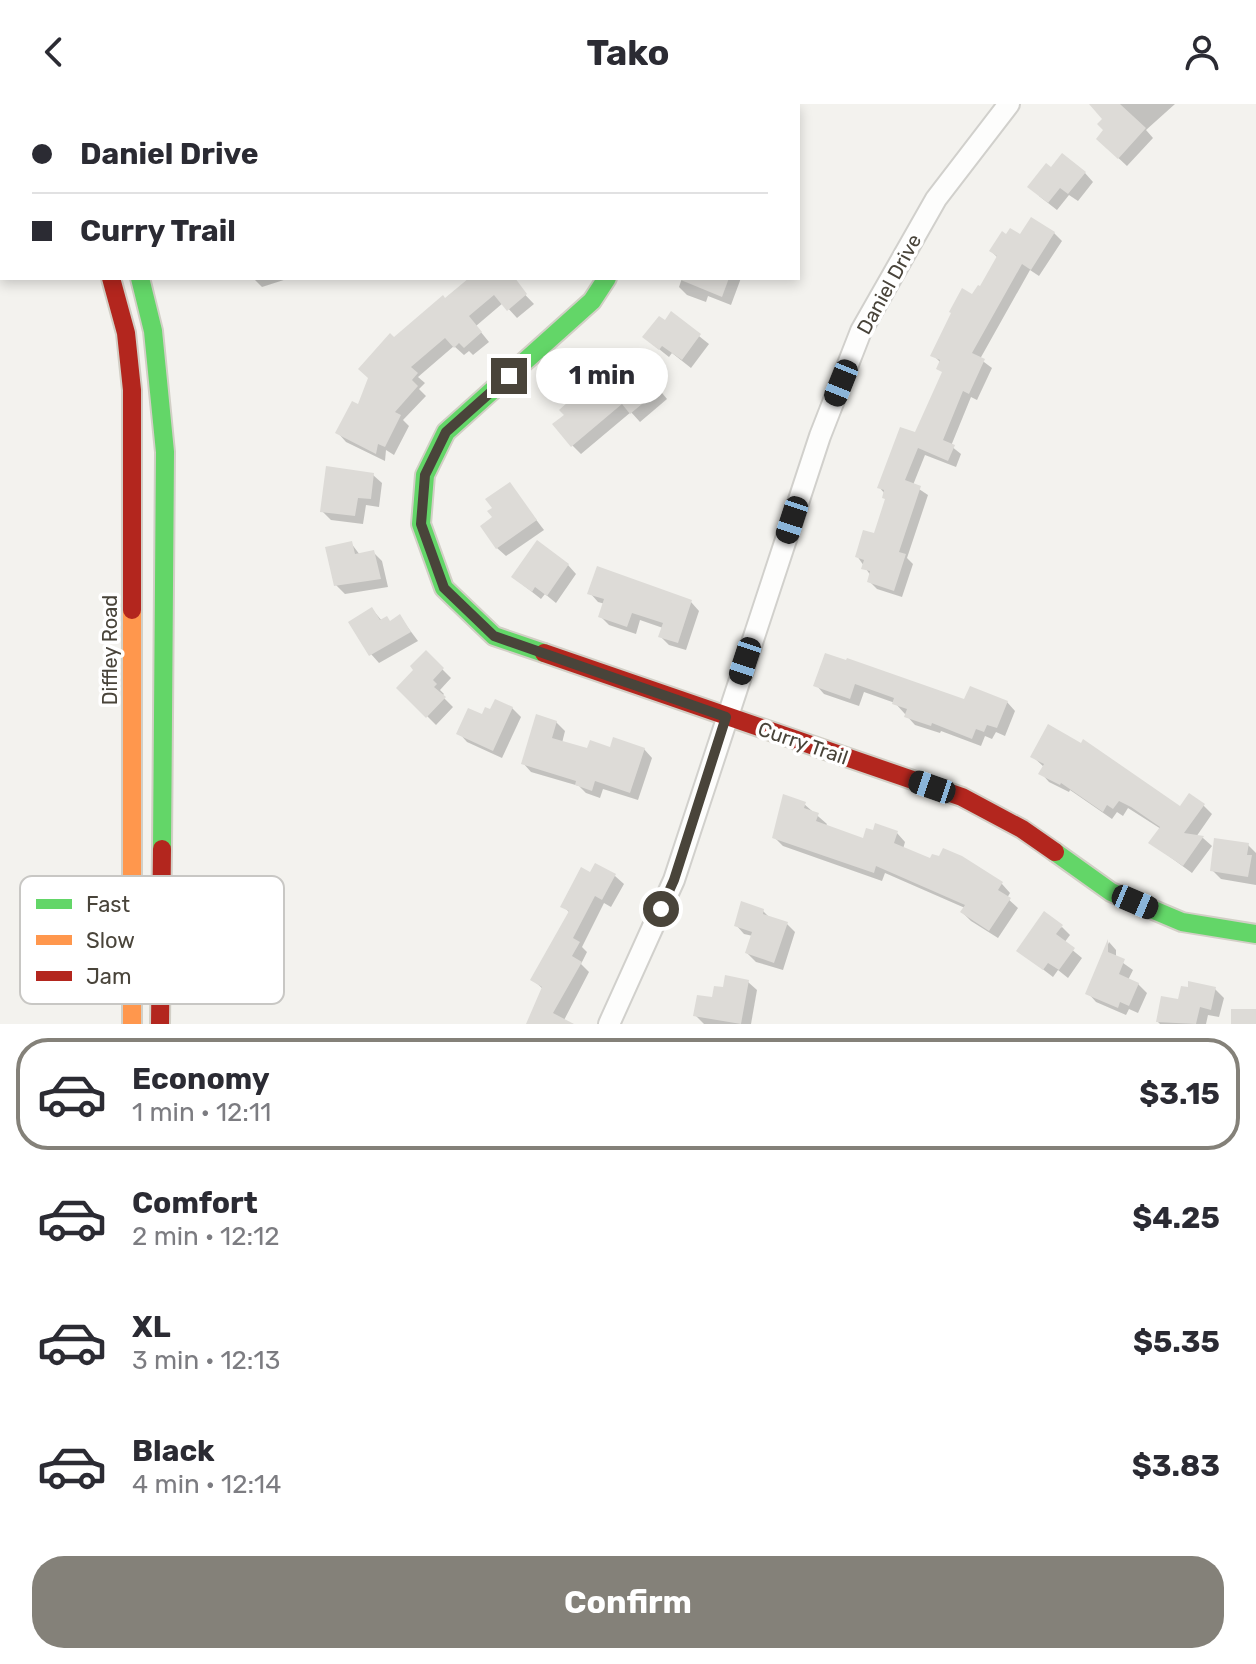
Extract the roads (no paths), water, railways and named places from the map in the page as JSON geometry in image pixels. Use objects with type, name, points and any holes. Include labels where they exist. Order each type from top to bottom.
[{"type":"main road","name":"Diffley Road","points":[[112,280],[126,333],[132,390],[132,876]]},
{"type":"main road","points":[[140,280],[153,331],[165,452],[161,876]]},
{"type":"main road","name":"Curry Trail","points":[[606,280],[592,301],[446,432],[425,475],[421,524],[444,588],[494,636],[962,797],[1022,829],[1111,892],[1182,922],[1256,934]]},
{"type":"main road","points":[[160,1004],[160,1024]]},
{"type":"street","name":"Daniel Drive","points":[[609,1024],[674,880],[820,436],[861,331],[936,199],[1009,104]]}]
